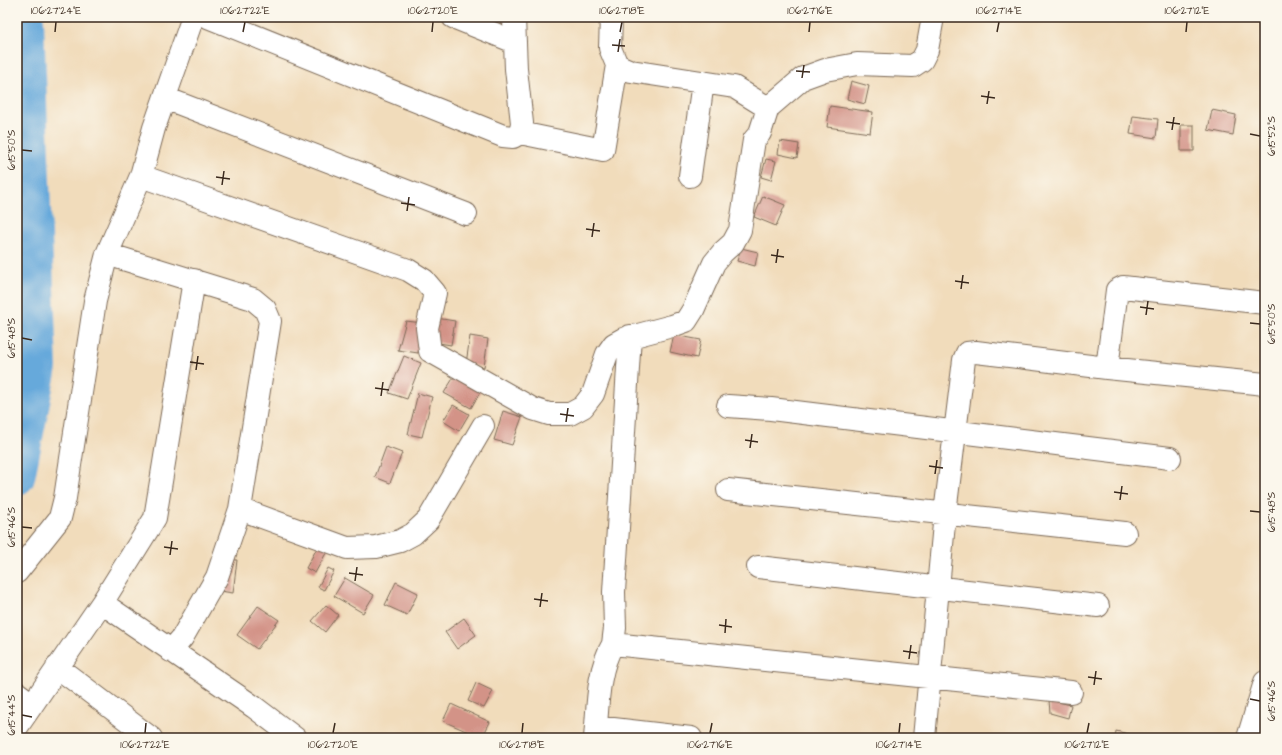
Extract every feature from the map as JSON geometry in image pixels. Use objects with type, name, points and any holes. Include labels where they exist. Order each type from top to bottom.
[{"type":"street","points":[[17,572],[60,518],[65,498],[95,301],[107,254],[141,176],[154,128],[193,17]]},
{"type":"street","points":[[208,17],[503,136],[513,137],[520,133],[603,150],[616,65],[610,48],[611,17]]},
{"type":"street","points":[[453,17],[514,42]]},
{"type":"street","points":[[514,17],[514,42],[522,123],[520,133]]},
{"type":"street","points":[[141,176],[414,274],[424,280],[435,293],[427,328],[430,351],[533,409],[549,414],[570,414],[583,407],[593,394],[607,354],[614,344],[630,336],[672,326],[686,321],[693,310],[714,262],[733,243],[740,230],[754,140],[760,133],[768,108],[803,78],[825,70],[857,64],[913,66],[922,60],[927,50],[933,17]]},
{"type":"street","points":[[616,65],[631,72],[734,87],[768,108]]},
{"type":"street","points":[[690,176],[703,82]]},
{"type":"street","points":[[165,98],[466,214]]},
{"type":"street","points":[[107,254],[253,299],[265,309],[270,320],[240,509],[218,577],[182,638],[171,652]]},
{"type":"street","points":[[17,727],[24,698],[57,667],[102,603],[155,518],[194,280]]},
{"type":"street","points":[[1107,368],[1117,290],[1123,287],[1265,303]]},
{"type":"street","points":[[630,336],[615,584],[615,628],[613,644],[607,655],[602,671],[596,733],[689,738]]},
{"type":"street","points":[[924,738],[945,513],[964,360],[967,353],[976,352],[1107,368],[1265,384]]},
{"type":"street","points":[[728,406],[771,409],[1170,458]]},
{"type":"street","points":[[240,509],[347,548],[376,547],[400,541],[414,534],[428,520],[483,426]]},
{"type":"street","points":[[728,490],[1125,533]]},
{"type":"street","points":[[758,567],[1098,606]]},
{"type":"street","points":[[102,603],[171,652],[254,707],[295,738]]},
{"type":"street","points":[[613,644],[1070,692]]},
{"type":"street","points":[[57,667],[93,696],[150,738]]},
{"type":"street","points":[[1248,738],[1265,682]]},
{"type":"building","points":[[851,81],[869,86],[865,104],[847,99]]},
{"type":"building","points":[[830,106],[873,112],[870,133],[827,127]]},
{"type":"building","points":[[1212,110],[1236,115],[1233,135],[1208,130]]},
{"type":"building","points":[[1133,116],[1158,119],[1156,138],[1130,134]]},
{"type":"building","points":[[1181,125],[1194,125],[1194,151],[1181,151]]},
{"type":"building","points":[[780,141],[799,144],[797,158],[778,154]]},
{"type":"building","points":[[766,159],[776,161],[771,180],[761,177]]},
{"type":"building","points":[[763,196],[785,205],[776,226],[754,217]]},
{"type":"building","points":[[741,248],[758,252],[755,266],[737,261]]},
{"type":"building","points":[[436,318],[455,321],[451,345],[433,342]]},
{"type":"building","points":[[406,321],[423,323],[418,353],[398,350]]},
{"type":"building","points":[[674,335],[701,340],[697,358],[670,352]]},
{"type":"building","points":[[470,336],[488,339],[484,367],[466,364]]},
{"type":"building","points":[[404,356],[421,363],[407,399],[389,393]]},
{"type":"building","points":[[457,372],[483,387],[471,408],[444,393]]},
{"type":"building","points":[[418,393],[432,397],[422,437],[408,434]]},
{"type":"building","points":[[453,405],[469,414],[459,431],[443,421]]},
{"type":"building","points":[[503,411],[522,417],[512,445],[494,440]]},
{"type":"building","points":[[386,447],[402,453],[390,483],[375,477]]},
{"type":"building","points":[[321,541],[330,546],[315,573],[306,568]]},
{"type":"building","points":[[224,559],[237,560],[233,593],[220,591]]},
{"type":"building","points":[[328,568],[334,571],[324,590],[318,587]]},
{"type":"building","points":[[345,578],[374,595],[363,613],[334,596]]},
{"type":"building","points":[[396,582],[418,593],[407,615],[385,605]]},
{"type":"building","points":[[326,605],[338,615],[325,632],[312,621]]},
{"type":"building","points":[[258,606],[279,620],[257,649],[237,635]]},
{"type":"building","points":[[464,618],[476,635],[457,649],[445,632]]},
{"type":"building","points":[[476,683],[493,691],[484,708],[468,701]]},
{"type":"building","points":[[1049,700],[1071,705],[1068,718],[1050,713]]},
{"type":"building","points":[[451,704],[490,722],[482,738],[443,721]]},
{"type":"building","points":[[1116,731],[1141,737],[1141,738],[1115,738]]},
{"type":"waterway","points":[[17,18],[26,21],[39,367],[17,477]]}]
